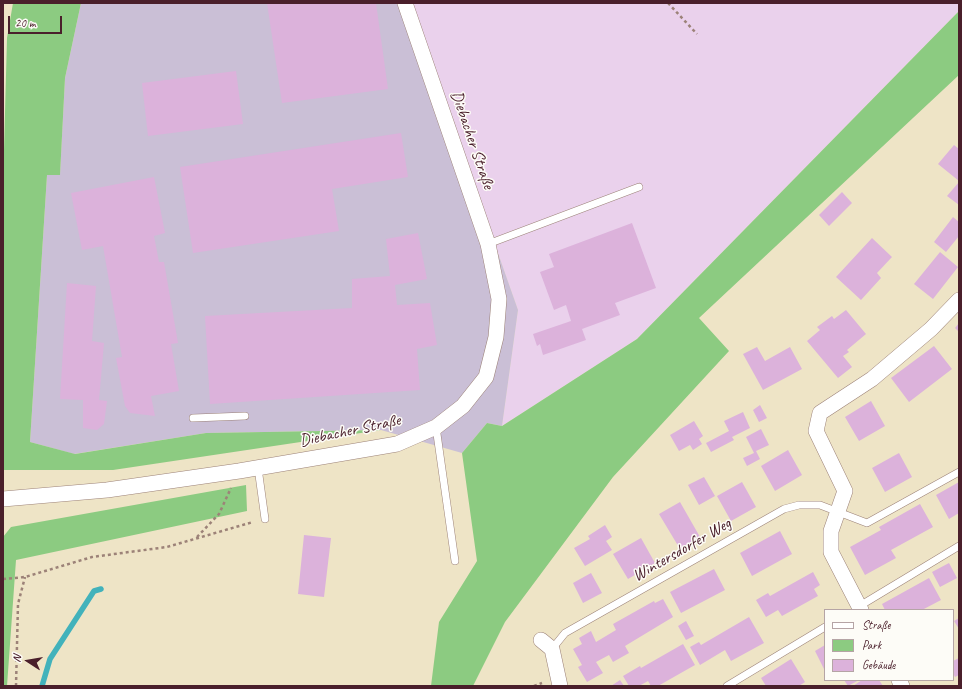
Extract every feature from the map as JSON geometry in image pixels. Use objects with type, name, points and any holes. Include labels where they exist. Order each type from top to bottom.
[{"type":"street","name":"Diebacher Straße","points":[[3,499],[88,493],[258,468],[397,444],[436,427],[463,406],[486,377],[496,337],[499,299],[488,244],[405,3]]},
{"type":"street","points":[[858,609],[831,552],[831,531],[845,491],[816,431],[820,414],[872,379],[931,329],[959,300]]},
{"type":"street","points":[[546,645],[560,686]]},
{"type":"lane","points":[[488,244],[639,187]]},
{"type":"lane","points":[[193,418],[245,416]]},
{"type":"lane","points":[[436,427],[455,561]]},
{"type":"lane","points":[[258,468],[265,519]]},
{"type":"lane","name":"Wintersdorfer Weg","points":[[546,645],[784,509],[799,505],[820,505],[867,523],[959,472]]},
{"type":"lane","points":[[858,609],[959,546]]},
{"type":"lane","points":[[727,686],[824,628]]},
{"type":"path","points":[[668,3],[697,34]]},
{"type":"path","points":[[195,539],[219,514],[239,471]]},
{"type":"path","points":[[3,579],[25,578],[92,557],[167,547],[265,519]]},
{"type":"path","points":[[16,686],[18,604],[25,578]]},
{"type":"shaded area","points":[[81,3],[410,3],[518,310],[502,426],[487,423],[462,453],[381,430],[206,433],[74,454],[30,442],[47,175],[60,174],[65,78]]},
{"type":"shaded area","points":[[410,3],[959,3],[959,11],[637,339],[502,426],[518,310]]},
{"type":"green space","points":[[13,3],[81,3],[65,78],[60,175],[47,175],[30,442],[75,454],[206,433],[381,430],[113,470],[3,470],[3,187],[7,38]]},
{"type":"green space","points":[[959,11],[959,75],[699,318],[729,351],[613,477],[505,622],[473,686],[431,686],[439,622],[477,561],[462,453],[487,423],[502,426],[637,339]]},
{"type":"green space","points":[[246,485],[247,511],[16,560],[7,686],[3,686],[3,537],[11,527]]},
{"type":"building","points":[[267,3],[376,3],[388,89],[282,103]]},
{"type":"building","points":[[236,71],[243,124],[148,136],[142,83]]},
{"type":"building","points":[[401,133],[408,177],[332,189],[339,231],[193,253],[180,167]]},
{"type":"building","points":[[954,145],[959,149],[959,181],[938,164]]},
{"type":"building","points":[[154,177],[165,233],[154,236],[159,262],[164,262],[178,343],[171,344],[179,391],[151,396],[155,416],[130,413],[125,406],[116,358],[122,357],[103,246],[82,250],[71,193]]},
{"type":"building","points":[[959,182],[959,205],[947,196]]},
{"type":"building","points":[[842,192],[852,203],[829,226],[819,215]]},
{"type":"building","points":[[953,217],[959,222],[959,236],[946,252],[934,242]]},
{"type":"building","points":[[632,223],[656,288],[615,303],[620,315],[582,329],[586,340],[543,355],[540,344],[537,346],[533,334],[571,321],[566,305],[554,310],[540,272],[554,267],[549,254]]},
{"type":"building","points":[[418,233],[427,279],[395,285],[397,305],[430,303],[437,345],[417,349],[420,390],[210,404],[205,316],[352,308],[352,279],[390,276],[386,239]]},
{"type":"building","points":[[872,238],[892,257],[877,273],[881,278],[861,300],[836,277]]},
{"type":"building","points":[[940,252],[958,267],[933,299],[914,284]]},
{"type":"building","points":[[67,283],[96,286],[92,341],[104,343],[99,400],[107,401],[104,424],[97,430],[83,428],[83,400],[60,399]]},
{"type":"building","points":[[846,310],[866,334],[847,350],[849,352],[843,356],[852,367],[838,378],[807,341],[820,330],[817,327],[832,316],[834,319]]},
{"type":"building","points":[[959,323],[959,332],[955,328]]},
{"type":"building","points":[[934,346],[952,369],[909,402],[891,378]]},
{"type":"building","points":[[757,347],[765,361],[790,347],[802,369],[763,390],[743,354]]},
{"type":"building","points":[[871,401],[885,426],[859,441],[845,417]]},
{"type":"building","points":[[760,405],[767,418],[759,422],[753,410]]},
{"type":"building","points":[[743,412],[750,428],[732,437],[734,440],[711,452],[706,443],[729,431],[724,421]]},
{"type":"building","points":[[694,421],[703,436],[699,439],[702,444],[693,450],[690,445],[679,451],[670,435]]},
{"type":"building","points":[[761,429],[769,445],[756,451],[760,459],[747,466],[743,458],[754,453],[746,437]]},
{"type":"building","points":[[788,450],[802,475],[775,491],[761,466]]},
{"type":"building","points":[[899,453],[912,477],[885,492],[872,468]]},
{"type":"building","points":[[704,477],[715,496],[699,505],[688,485]]},
{"type":"building","points":[[742,482],[756,507],[731,521],[717,496]]},
{"type":"building","points":[[959,482],[959,513],[949,519],[936,495]]},
{"type":"building","points":[[680,502],[700,537],[680,549],[659,514]]},
{"type":"building","points":[[920,504],[933,527],[891,550],[896,558],[865,575],[850,547],[881,530],[879,527]]},
{"type":"building","points":[[605,525],[612,537],[606,541],[612,550],[585,566],[574,548],[590,539],[588,536]]},
{"type":"building","points":[[780,531],[792,554],[752,576],[740,553]]},
{"type":"building","points":[[304,535],[331,538],[324,597],[298,594]]},
{"type":"building","points":[[641,538],[655,563],[628,579],[613,554]]},
{"type":"building","points":[[949,563],[957,578],[940,587],[932,572]]},
{"type":"building","points":[[714,569],[725,590],[681,613],[670,592]]},
{"type":"building","points":[[813,572],[820,585],[814,589],[818,596],[782,616],[778,610],[766,617],[756,600],[768,593],[770,596]]},
{"type":"building","points":[[591,573],[602,593],[583,603],[573,583]]},
{"type":"building","points":[[929,578],[941,600],[924,609],[884,609],[882,604]]},
{"type":"building","points":[[663,599],[673,617],[625,646],[629,653],[613,662],[609,655],[596,662],[603,673],[587,682],[578,667],[582,665],[573,649],[582,644],[579,638],[591,631],[596,642],[616,630],[613,624],[654,601],[655,603]]},
{"type":"building","points":[[749,617],[764,643],[731,661],[725,650],[700,665],[690,647],[699,642],[701,645]]},
{"type":"building","points":[[959,618],[959,629],[954,621]]},
{"type":"building","points":[[686,621],[694,636],[686,640],[678,626]]},
{"type":"building","points":[[683,644],[695,665],[658,686],[651,686],[648,681],[639,686],[629,686],[623,676],[640,666],[641,668]]},
{"type":"building","points":[[824,646],[824,669],[815,651]]},
{"type":"building","points":[[959,658],[959,675],[955,677],[954,675],[954,660]]},
{"type":"building","points":[[791,659],[805,682],[799,686],[766,686],[761,678]]},
{"type":"building","points":[[620,680],[624,686],[611,686]]},
{"type":"building","points":[[845,681],[857,681],[848,686]]},
{"type":"building","points":[[860,681],[880,681],[883,686],[853,686]]},
{"type":"waterway","points":[[42,686],[50,659],[94,591],[101,589]]}]
